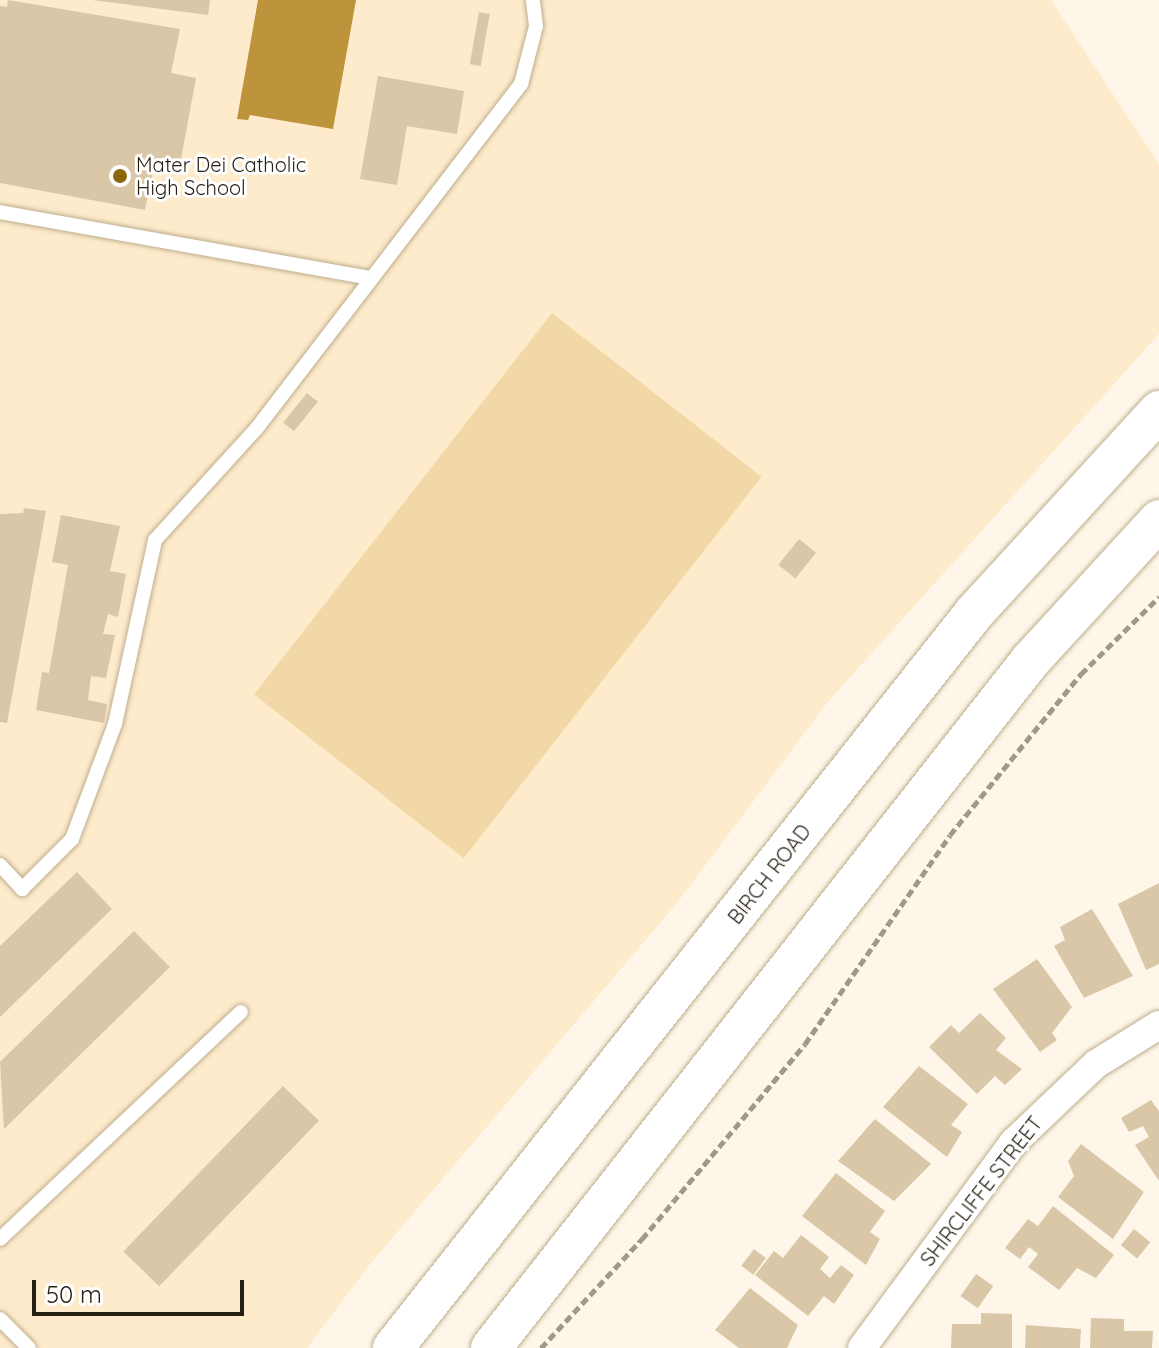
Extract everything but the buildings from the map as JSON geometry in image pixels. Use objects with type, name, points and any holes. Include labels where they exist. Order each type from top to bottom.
[{"type":"main road","name":"BIRCH ROAD","points":[[393,1348],[974,613],[1159,411]]},
{"type":"main road","points":[[491,1348],[1030,661],[1159,520]]},
{"type":"street","name":"SHIRCLIFFE STREET","points":[[862,1348],[1020,1136],[1096,1064],[1159,1025]]},
{"type":"lane","points":[[0,865],[22,889],[72,839],[115,724],[155,540],[257,428],[521,84],[536,26],[533,0]]},
{"type":"lane","points":[[0,212],[371,278]]},
{"type":"lane","points":[[0,1239],[241,1012]]},
{"type":"lane","points":[[0,1319],[29,1348]]},
{"type":"path","points":[[541,1348],[642,1239],[805,1044],[950,835],[1081,674],[1159,597]]},
{"type":"shaded area","name":"Mater Dei Catholic High School","points":[[0,0],[1051,0],[1159,164],[1159,334],[827,703],[677,903],[371,1263],[307,1348],[0,1348]]},
{"type":"shaded area","points":[[258,0],[356,0],[333,129],[250,115],[248,120],[237,119]]},
{"type":"shaded area","points":[[552,313],[762,477],[464,858],[254,694]]},
{"type":"place","name":"Mater Dei Catholic High School","points":[[120,176]]}]
